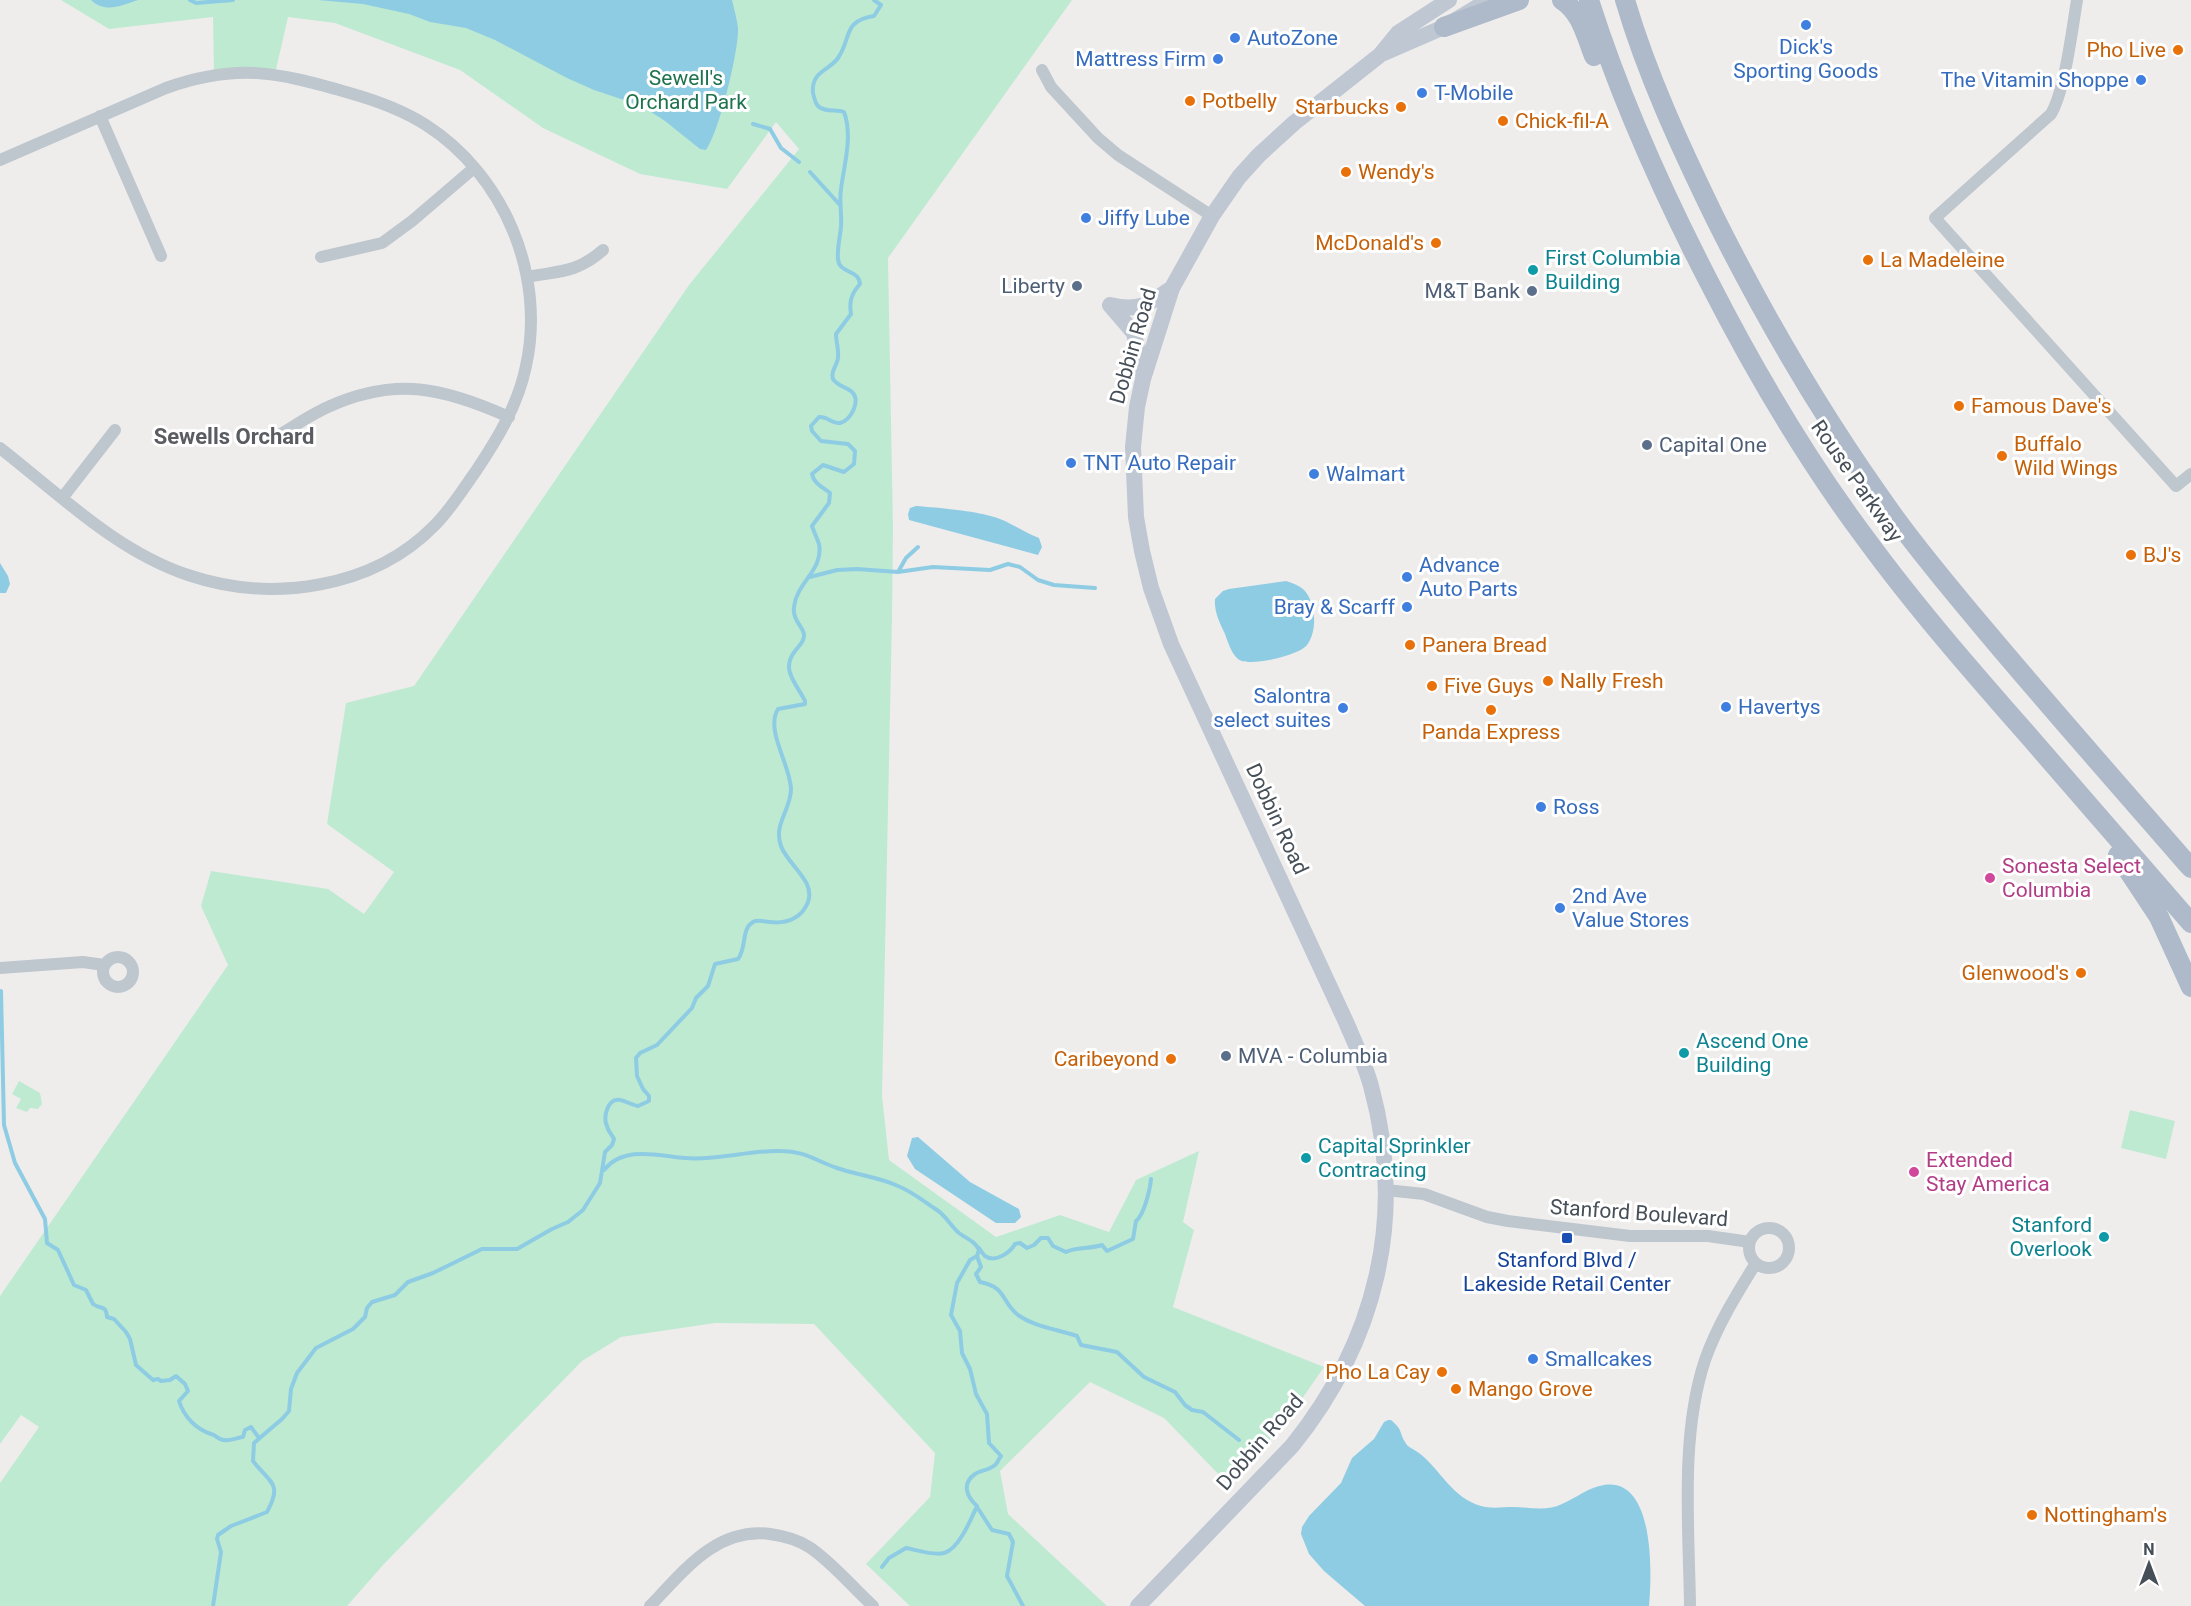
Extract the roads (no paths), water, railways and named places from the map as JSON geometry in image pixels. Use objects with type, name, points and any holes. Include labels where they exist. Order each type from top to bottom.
[{"type":"main road","points":[[1444,27],[1519,0]]},
{"type":"main road","points":[[1562,0],[1578,15],[1609,97],[1635,152],[1699,273],[1740,342]]},
{"type":"main road","name":"Rouse Parkway","points":[[1588,0],[1621,92],[1674,213],[1740,342],[1795,434],[1866,538],[1939,631],[2191,923]]},
{"type":"main road","name":"Rouse Parkway","points":[[1628,6],[1657,88],[1700,188],[1770,323],[1811,393],[1855,461],[1925,558],[2191,868]]},
{"type":"main road","points":[[2099,762],[2191,855]]},
{"type":"main road","points":[[2056,767],[2138,883],[2159,917],[2191,987]]},
{"type":"street","name":"Dobbin Road","points":[[1138,1606],[1292,1446],[1332,1390],[1347,1361],[1372,1295],[1379,1267],[1386,1190],[1381,1137],[1368,1075],[1346,1022],[1171,644],[1151,588],[1142,551],[1133,479],[1137,407],[1143,379],[1172,288],[1212,216],[1239,177],[1267,147],[1302,116],[1380,55],[1398,33],[1449,0]]},
{"type":"street","name":"Dobbin Road","points":[[1380,55],[1444,27],[1489,0]]},
{"type":"street","points":[[2077,0],[2061,88],[2055,107],[1935,218],[2176,486],[2191,474]]},
{"type":"street","points":[[1042,70],[1052,87],[1098,138],[1118,155],[1212,216]]},
{"type":"street","points":[[0,160],[190,80],[237,73],[264,72],[290,76],[379,101],[426,125],[446,140],[489,186],[511,223],[527,277],[531,339],[526,367],[509,417],[485,458],[434,526],[393,558],[347,579],[316,585],[252,587],[190,576],[158,563],[129,547],[0,447]]},
{"type":"street","points":[[100,116],[161,256]]},
{"type":"street","points":[[321,257],[382,243],[412,221],[474,168]]},
{"type":"street","points":[[527,277],[574,269],[585,265],[603,250]]},
{"type":"street","points":[[1143,379],[1134,333],[1110,305],[1127,309],[1137,308],[1172,288]]},
{"type":"street","points":[[276,437],[326,408],[363,393],[387,389],[435,390],[473,401],[509,417]]},
{"type":"street","points":[[63,497],[115,430]]},
{"type":"street","points":[[0,968],[83,962],[104,965]]},
{"type":"street","name":"Stanford Boulevard","points":[[1386,1190],[1424,1194],[1487,1217],[1508,1221],[1630,1236],[1708,1236],[1750,1242]]},
{"type":"street","points":[[1767,1228],[1774,1228],[1781,1232],[1788,1240],[1788,1257],[1776,1267],[1768,1268],[1756,1263],[1750,1255],[1750,1242],[1756,1233],[1767,1228]]},
{"type":"street","points":[[1690,1606],[1689,1446],[1696,1393],[1715,1335],[1732,1301],[1756,1263]]},
{"type":"street","points":[[650,1606],[693,1561],[715,1545],[737,1536],[762,1533],[789,1538],[810,1547],[873,1606]]},
{"type":"water","points":[[91,0],[138,0],[120,6],[102,7]]},
{"type":"water","points":[[318,0],[732,0],[738,28],[732,72],[717,127],[706,150],[700,149],[642,106],[594,90],[495,40],[466,28],[430,22],[409,14],[363,4]]},
{"type":"water","points":[[916,506],[962,510],[996,518],[1039,538],[1042,547],[1038,555],[909,520],[910,508]]},
{"type":"water","points":[[0,563],[10,584],[6,593],[0,593]]},
{"type":"water","points":[[1286,581],[1303,589],[1311,601],[1314,624],[1311,639],[1302,649],[1285,656],[1252,662],[1238,659],[1219,622],[1215,599],[1223,591],[1229,589]]},
{"type":"water","points":[[918,1137],[970,1182],[1019,1209],[1021,1217],[1015,1223],[996,1223],[915,1169],[907,1156],[912,1138]]},
{"type":"water","points":[[1388,1420],[1397,1426],[1408,1446],[1427,1460],[1454,1490],[1462,1497],[1481,1506],[1550,1508],[1598,1486],[1621,1487],[1633,1496],[1647,1530],[1650,1552],[1649,1606],[1365,1606],[1324,1571],[1309,1554],[1301,1534],[1302,1527],[1309,1516],[1341,1483],[1352,1458],[1374,1439],[1384,1422]]},
{"type":"waterway","points":[[190,0],[196,3],[233,0]]},
{"type":"waterway","points":[[213,1606],[221,1552],[218,1535],[231,1526],[267,1512],[274,1495],[269,1479],[253,1461],[254,1443],[289,1411],[291,1389],[297,1373],[316,1348],[353,1329],[365,1317],[367,1308],[372,1302],[395,1295],[408,1282],[433,1273],[482,1249],[517,1249],[568,1222],[583,1210],[600,1183],[605,1152],[614,1139],[606,1123],[609,1105],[616,1100],[638,1106],[649,1101],[649,1096],[637,1076],[636,1058],[640,1053],[657,1045],[692,1008],[696,998],[708,986],[715,964],[738,959],[749,925],[757,921],[788,921],[798,916],[808,902],[809,894],[805,880],[784,853],[779,838],[791,789],[774,727],[778,709],[805,704],[789,671],[791,658],[804,636],[795,616],[794,607],[799,591],[817,561],[819,544],[812,526],[829,503],[830,493],[817,483],[812,474],[823,465],[844,472],[854,464],[855,451],[848,444],[821,441],[812,431],[811,426],[819,417],[840,423],[854,410],[855,396],[850,390],[839,385],[832,376],[838,357],[836,334],[851,314],[851,298],[860,284],[859,279],[842,267],[838,259],[841,222],[840,194],[848,141],[847,121],[844,112],[818,106],[815,102],[813,86],[818,76],[838,58],[852,26],[864,18],[874,16],[881,5],[874,0]]},
{"type":"waterway","points":[[753,124],[770,129],[781,148],[799,162]]},
{"type":"waterway","points":[[810,172],[840,205]]},
{"type":"waterway","points":[[898,572],[906,558],[918,547]]},
{"type":"waterway","points":[[810,577],[837,570],[898,572],[933,567],[990,570],[1008,564],[1020,567],[1038,580],[1054,585],[1095,588]]},
{"type":"waterway","points":[[1,991],[4,1125],[15,1163],[45,1219],[47,1243],[58,1250],[74,1285],[86,1290],[93,1304],[104,1309],[107,1317],[114,1319],[126,1332],[136,1365],[153,1380],[170,1380],[176,1376],[185,1384],[188,1391],[179,1401],[191,1422],[222,1440],[243,1437],[245,1430],[251,1427],[259,1438]]},
{"type":"waterway","points":[[604,1170],[621,1157],[632,1155],[653,1154],[697,1159],[789,1151],[898,1186],[937,1210],[959,1233],[975,1244],[979,1250],[977,1256],[981,1267],[976,1274],[980,1282],[995,1287],[1018,1315],[1039,1325],[1077,1336],[1081,1345],[1117,1352],[1144,1377],[1175,1392],[1185,1405],[1192,1410],[1203,1412],[1239,1440]]},
{"type":"waterway","points":[[979,1248],[985,1256],[998,1258],[1010,1251],[1015,1244],[1020,1243],[1027,1248],[1041,1238],[1048,1238],[1053,1246],[1066,1252],[1102,1245],[1107,1251],[1133,1239],[1136,1221],[1144,1208],[1151,1179]]},
{"type":"waterway","points":[[882,1567],[889,1558],[906,1548],[940,1554],[955,1546],[977,1506],[968,1495],[968,1482],[975,1474],[994,1466],[1001,1456],[989,1443],[987,1414],[976,1394],[970,1369],[962,1353],[960,1331],[951,1315],[957,1283],[970,1260],[977,1256]]},
{"type":"waterway","points":[[977,1507],[992,1530],[1009,1534],[1013,1542],[1007,1576],[1023,1606]]},
{"type":"place","name":"Dick's Sporting Goods","points":[[1806,25]]},
{"type":"place","name":"AutoZone","points":[[1235,38]]},
{"type":"place","name":"Pho Live","points":[[2178,50]]},
{"type":"place","name":"Mattress Firm","points":[[1218,59]]},
{"type":"place","name":"The Vitamin Shoppe","points":[[2141,80]]},
{"type":"place","name":"T-Mobile","points":[[1422,93]]},
{"type":"place","name":"Potbelly","points":[[1190,101]]},
{"type":"place","name":"Starbucks","points":[[1401,107]]},
{"type":"place","name":"Chick-fil-A","points":[[1503,121]]},
{"type":"place","name":"Wendy's","points":[[1346,172]]},
{"type":"place","name":"Jiffy Lube","points":[[1086,218]]},
{"type":"place","name":"McDonald's","points":[[1436,243]]},
{"type":"place","name":"La Madeleine","points":[[1868,260]]},
{"type":"place","name":"First Columbia Building","points":[[1533,270]]},
{"type":"place","name":"Liberty","points":[[1077,286]]},
{"type":"place","name":"M&T Bank","points":[[1532,291]]},
{"type":"place","name":"Famous Dave's","points":[[1959,406]]},
{"type":"place","name":"Capital One","points":[[1647,445]]},
{"type":"place","name":"Buffalo Wild Wings","points":[[2002,456]]},
{"type":"place","name":"TNT Auto Repair","points":[[1071,463]]},
{"type":"place","name":"Walmart","points":[[1314,474]]},
{"type":"place","name":"BJ's","points":[[2131,555]]},
{"type":"place","name":"Advance Auto Parts","points":[[1407,577]]},
{"type":"place","name":"Bray & Scarff","points":[[1407,607]]},
{"type":"place","name":"Panera Bread","points":[[1410,645]]},
{"type":"place","name":"Nally Fresh","points":[[1548,681]]},
{"type":"place","name":"Five Guys","points":[[1432,686]]},
{"type":"place","name":"Havertys","points":[[1726,707]]},
{"type":"place","name":"Salontra select suites","points":[[1343,708]]},
{"type":"place","name":"Panda Express","points":[[1491,710]]},
{"type":"place","name":"Ross","points":[[1541,807]]},
{"type":"place","name":"Sonesta Select Columbia","points":[[1990,878]]},
{"type":"place","name":"2nd Ave Value Stores","points":[[1560,908]]},
{"type":"place","name":"Glenwood's","points":[[2081,973]]},
{"type":"place","name":"Ascend One Building","points":[[1684,1053]]},
{"type":"place","name":"MVA - Columbia","points":[[1226,1056]]},
{"type":"place","name":"Caribeyond","points":[[1171,1059]]},
{"type":"place","name":"Capital Sprinkler Contracting","points":[[1306,1158]]},
{"type":"place","name":"Extended Stay America","points":[[1914,1172]]},
{"type":"place","name":"Stanford Overlook","points":[[2104,1237]]},
{"type":"place","name":"Stanford Blvd / Lakeside Retail Center","points":[[1567,1238]]},
{"type":"place","name":"Smallcakes","points":[[1533,1359]]},
{"type":"place","name":"Pho La Cay","points":[[1442,1372]]},
{"type":"place","name":"Mango Grove","points":[[1456,1389]]},
{"type":"place","name":"Nottingham's","points":[[2032,1515]]},
{"type":"district","name":"Sewells Orchard","points":[[234,436]]},
{"type":"park label","name":"Sewell's Orchard Park","points":[[686,90]]}]
